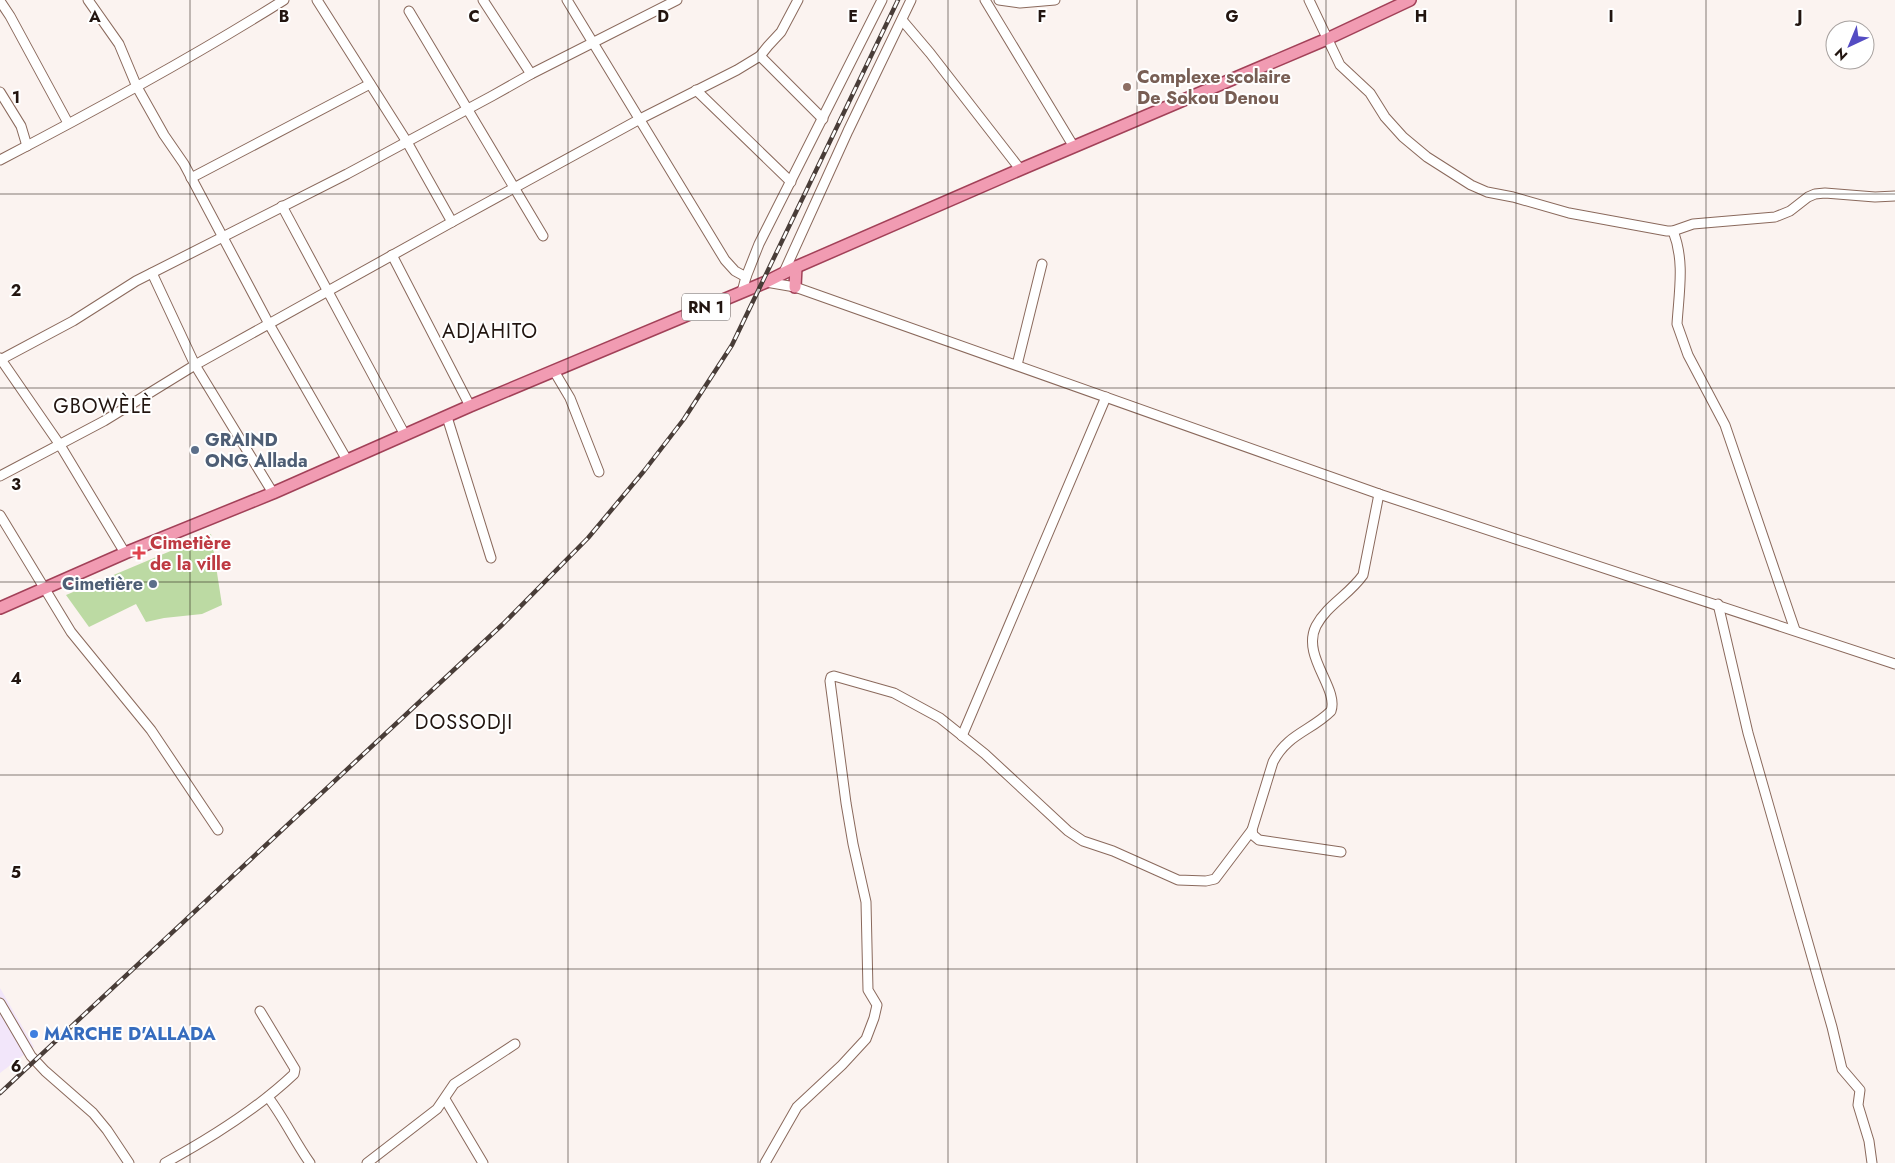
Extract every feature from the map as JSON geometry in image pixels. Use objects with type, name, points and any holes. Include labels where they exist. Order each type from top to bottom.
[{"type":"main road","name":"RN 1","points":[[0,608],[273,493],[470,406],[766,282],[784,272],[1020,170],[1327,40],[1410,0]]},
{"type":"main road","points":[[795,287],[796,267]]},
{"type":"street","points":[[88,0],[118,44],[137,87],[191,178],[269,324],[347,460]]},
{"type":"street","points":[[0,160],[137,87],[245,25],[284,0]]},
{"type":"street","points":[[317,0],[407,142],[452,222]]},
{"type":"street","points":[[483,0],[530,74]]},
{"type":"street","points":[[566,0],[725,260],[735,271],[746,277]]},
{"type":"street","points":[[125,554],[60,445],[1,359],[73,321],[152,273],[407,142],[530,74],[677,0]]},
{"type":"street","points":[[0,476],[60,445],[195,365],[392,255],[640,119],[737,70],[760,56],[780,32],[798,0]]},
{"type":"street","points":[[742,292],[759,244],[882,0]]},
{"type":"street","points":[[784,272],[848,131],[911,0]]},
{"type":"street","points":[[985,0],[1074,147]]},
{"type":"street","points":[[999,0],[1020,2],[1055,0]]},
{"type":"street","points":[[1310,0],[1340,65],[1370,93],[1386,117],[1403,137],[1427,157],[1478,189],[1569,213],[1673,231],[1693,224],[1775,218],[1790,211],[1815,194],[1895,196]]},
{"type":"street","points":[[0,1],[68,123]]},
{"type":"street","points":[[410,11],[516,187],[543,236]]},
{"type":"street","points":[[902,20],[930,53],[1020,170]]},
{"type":"street","points":[[760,56],[823,118]]},
{"type":"street","points":[[191,178],[370,84]]},
{"type":"street","points":[[696,90],[791,182]]},
{"type":"street","points":[[0,92],[21,126],[27,146]]},
{"type":"street","points":[[282,206],[405,435]]},
{"type":"street","points":[[1673,231],[1680,253],[1681,267],[1678,331],[1688,355],[1725,425],[1795,630]]},
{"type":"street","points":[[392,255],[470,406]]},
{"type":"street","points":[[1017,365],[1042,264]]},
{"type":"street","points":[[152,273],[195,365],[273,493]]},
{"type":"street","points":[[766,282],[795,287],[1379,494],[1718,604],[1895,664]]},
{"type":"street","points":[[554,371],[570,398],[599,472]]},
{"type":"street","points":[[962,736],[1106,397]]},
{"type":"street","points":[[447,417],[491,558]]},
{"type":"street","points":[[765,1163],[797,1107],[842,1065],[866,1038],[877,1005],[868,990],[866,902],[846,803],[833,712],[831,677],[834,676],[894,693],[940,718],[985,754],[1068,831],[1083,842],[1122,855],[1178,880],[1215,879],[1252,830],[1273,762],[1278,752],[1292,738],[1330,711],[1332,706],[1329,694],[1312,644],[1314,628],[1324,612],[1356,586],[1363,576],[1379,494]]},
{"type":"street","points":[[0,515],[71,632],[151,730],[218,830]]},
{"type":"street","points":[[1718,604],[1748,733],[1830,1018],[1842,1069],[1860,1090],[1858,1105],[1872,1163]]},
{"type":"street","points":[[1252,830],[1253,835],[1259,840],[1342,852]]},
{"type":"street","points":[[0,1003],[31,1056],[45,1071],[93,1113],[108,1130],[129,1163]]},
{"type":"street","points":[[165,1163],[216,1133],[268,1097],[294,1074],[295,1069],[260,1011]]},
{"type":"street","points":[[367,1163],[437,1109],[454,1084],[515,1044]]},
{"type":"street","points":[[268,1097],[284,1118],[292,1137],[310,1163]]},
{"type":"street","points":[[445,1099],[483,1163]]},
{"type":"shaded area","points":[[0,988],[34,1047],[0,1073]]},
{"type":"green space","points":[[211,534],[222,605],[202,614],[146,622],[136,604],[89,627],[66,595]]},
{"type":"railway","points":[[0,1093],[503,624],[588,538],[644,471],[684,419],[732,345],[898,0]]},
{"type":"place","name":"Complexe scolaire De Sokou Denou","points":[[1127,87]]},
{"type":"place","name":"GRAIND ONG Allada","points":[[195,450]]},
{"type":"place","name":"Cimetière de la ville","points":[[139,553]]},
{"type":"place","name":"Cimetière","points":[[153,584]]},
{"type":"place","name":"MARCHE D'ALLADA","points":[[34,1034]]},
{"type":"district","name":"ADJAHITO","points":[[490,331]]},
{"type":"district","name":"GBOWÈLÈ","points":[[103,406]]},
{"type":"district","name":"DOSSODJI","points":[[464,722]]}]
